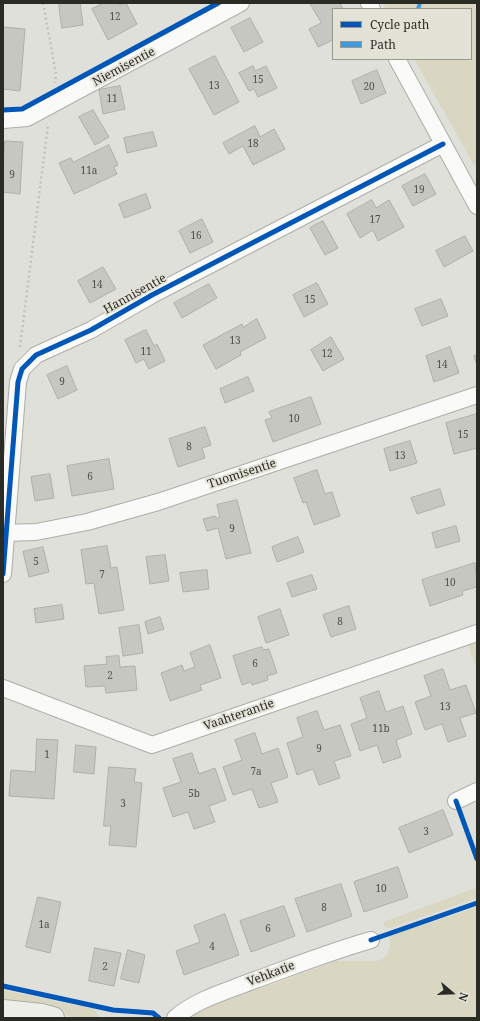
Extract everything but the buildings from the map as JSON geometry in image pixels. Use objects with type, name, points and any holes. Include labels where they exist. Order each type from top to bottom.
[{"type":"street","name":"Niemisentie","points":[[3,120],[27,118],[241,3]]},
{"type":"street","points":[[397,60],[477,206]]},
{"type":"street","name":"Hannisentie","points":[[22,369],[36,355],[91,330],[152,295],[443,144]]},
{"type":"street","points":[[3,574],[18,382],[22,369]]},
{"type":"street","name":"Tuomisentie","points":[[5,533],[36,532],[80,523],[158,502],[477,395]]},
{"type":"street","name":"Vaahterantie","points":[[3,688],[152,745],[477,633]]},
{"type":"street","points":[[456,801],[477,791]]},
{"type":"street","name":"Vehkatie","points":[[175,1018],[188,1007],[219,994],[334,951],[371,940]]},
{"type":"street","points":[[9,1014],[42,1015],[52,1018]]},
{"type":"path","points":[[22,369],[17,347],[56,74],[43,3]]},
{"type":"shaded area","points":[[383,3],[477,3],[477,170],[415,60],[472,60],[472,8],[386,8]]},
{"type":"shaded area","points":[[477,642],[477,670],[468,645]]},
{"type":"shaded area","points":[[476,888],[477,898],[390,928],[386,928],[383,922]]},
{"type":"shaded area","points":[[477,907],[477,1018],[189,1018],[214,1005],[336,961],[377,961],[386,956],[390,947],[389,936]]},
{"type":"shaded area","points":[[3,990],[94,1009],[100,1018],[76,1018],[3,999]]},
{"type":"marked path","points":[[418,8],[420,3]]},
{"type":"cycle path","points":[[3,110],[22,109],[218,3]]},
{"type":"cycle path","points":[[3,574],[18,382],[22,369],[36,355],[91,330],[152,295],[443,144]]},
{"type":"cycle path","points":[[456,801],[477,859]]},
{"type":"cycle path","points":[[371,940],[477,903]]},
{"type":"cycle path","points":[[3,986],[113,1010],[153,1013],[159,1018]]}]
